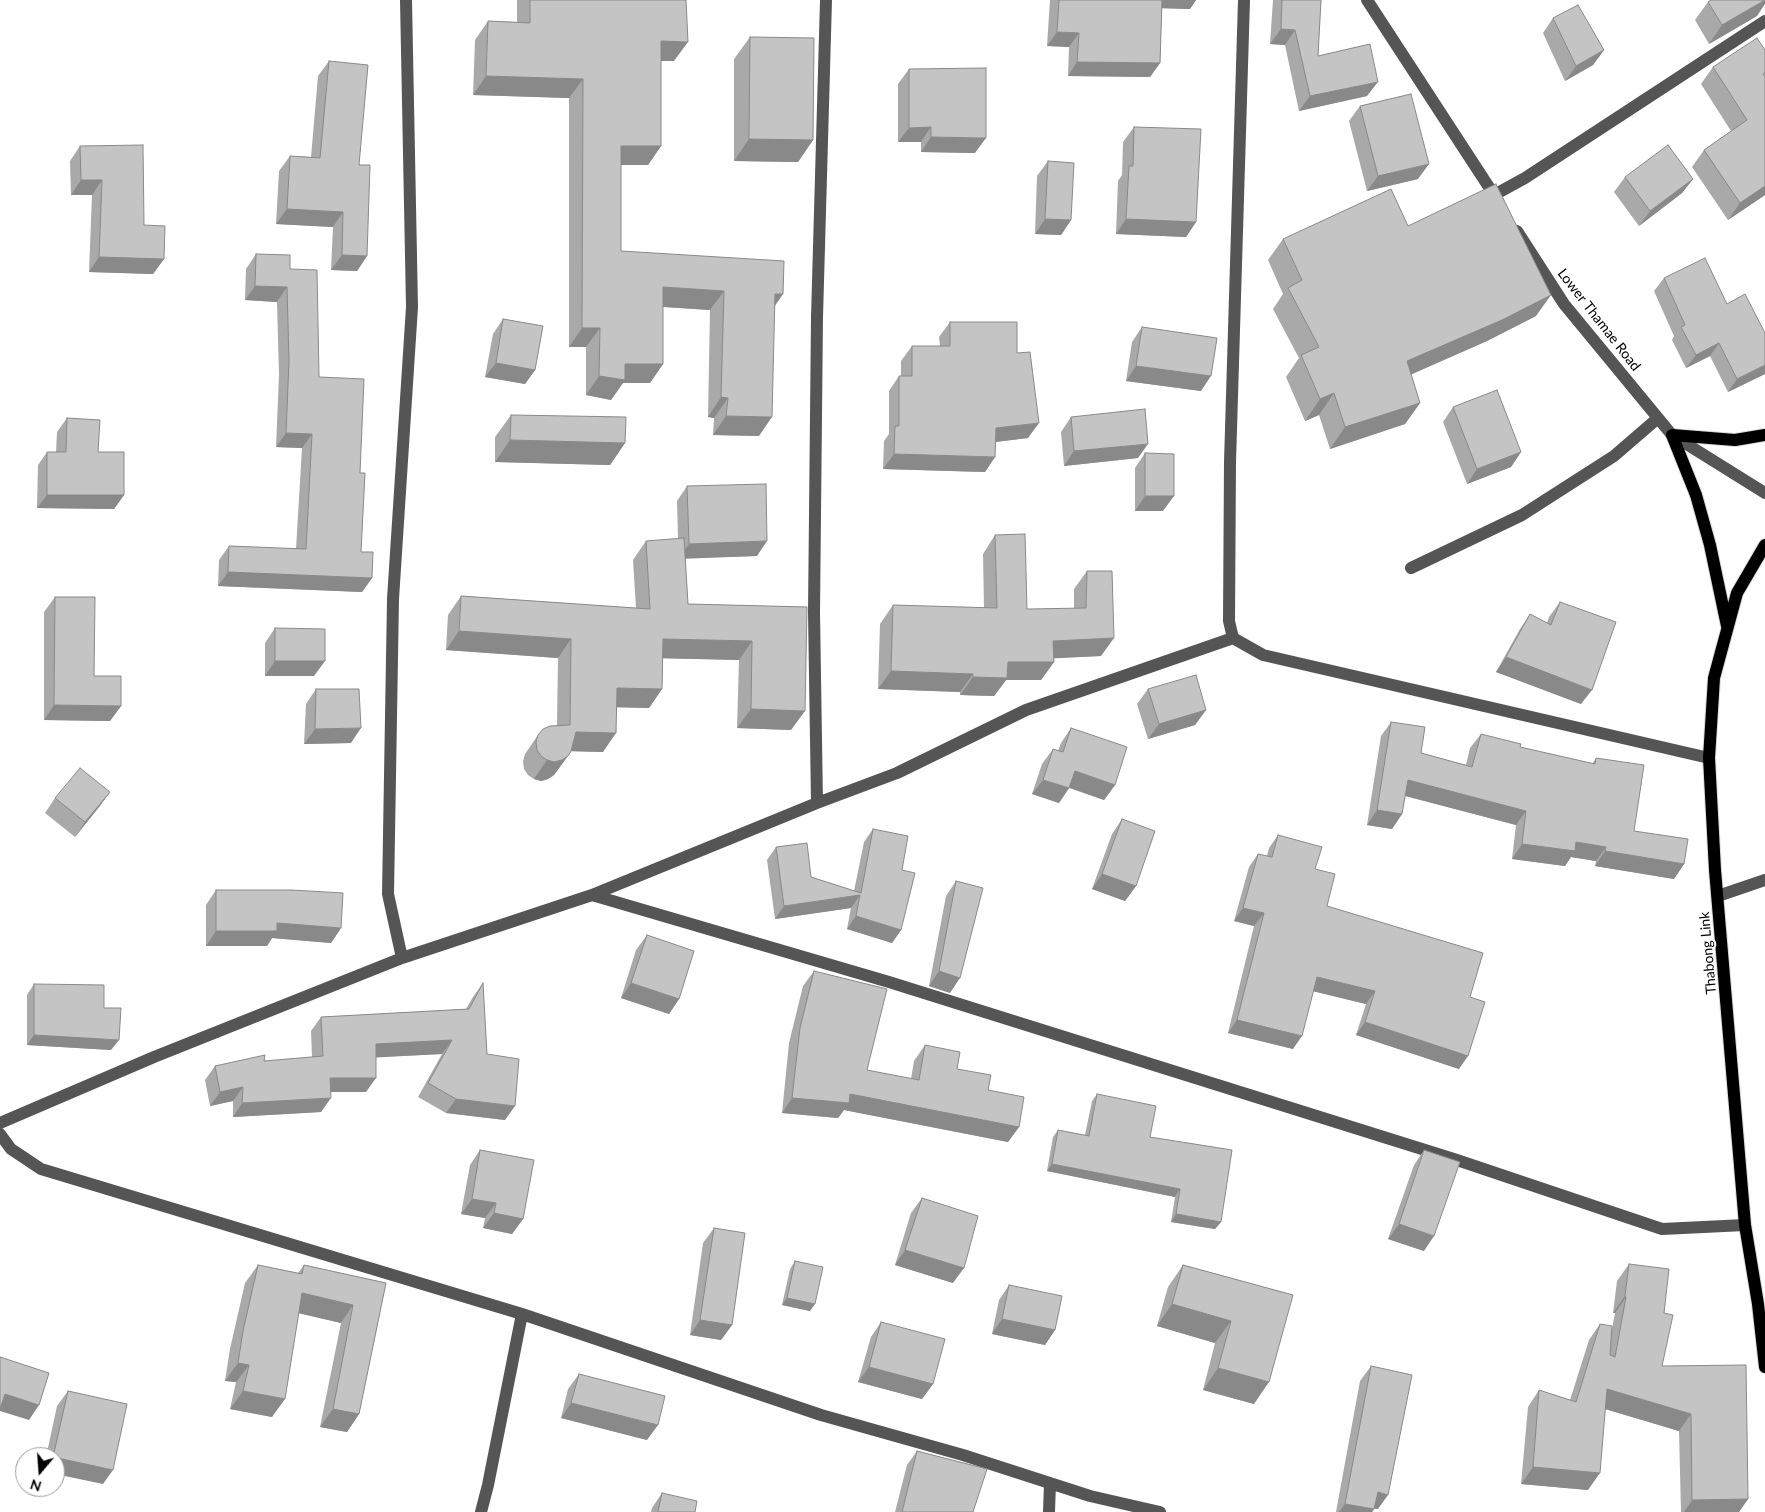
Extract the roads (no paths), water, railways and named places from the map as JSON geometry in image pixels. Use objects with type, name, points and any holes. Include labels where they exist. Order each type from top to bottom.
[{"type":"main road","points":[[1727,629],[1710,546],[1696,495],[1672,435],[1735,440],[1765,435]]},
{"type":"main road","name":"Thabong Link","points":[[1765,545],[1737,593],[1714,678],[1709,758],[1715,870],[1746,1225],[1762,1302],[1765,1367]]},
{"type":"street","points":[[402,958],[388,894],[393,599],[412,307],[406,0]]},
{"type":"street","points":[[817,803],[814,612],[818,317],[826,0]]},
{"type":"street","points":[[1244,0],[1230,462],[1229,621],[1233,638],[1263,656],[1709,758]]},
{"type":"street","name":"Lower Thamae Road","points":[[1367,0],[1564,304],[1672,435],[1765,493]]},
{"type":"street","points":[[1494,195],[1525,178],[1765,21]]},
{"type":"street","points":[[1411,568],[1522,514],[1614,456],[1658,418]]},
{"type":"street","points":[[0,1123],[154,1057],[402,958],[592,895],[817,803],[897,773],[1026,710],[1233,638]]},
{"type":"street","points":[[1718,896],[1765,880]]},
{"type":"street","points":[[592,895],[889,982],[1456,1160],[1662,1228],[1746,1225]]},
{"type":"street","points":[[0,1134],[11,1149],[40,1169],[522,1314],[821,1415],[963,1455],[1090,1496],[1160,1512]]},
{"type":"street","points":[[481,1512],[522,1314]]},
{"type":"street","points":[[1049,1512],[1050,1483]]}]
